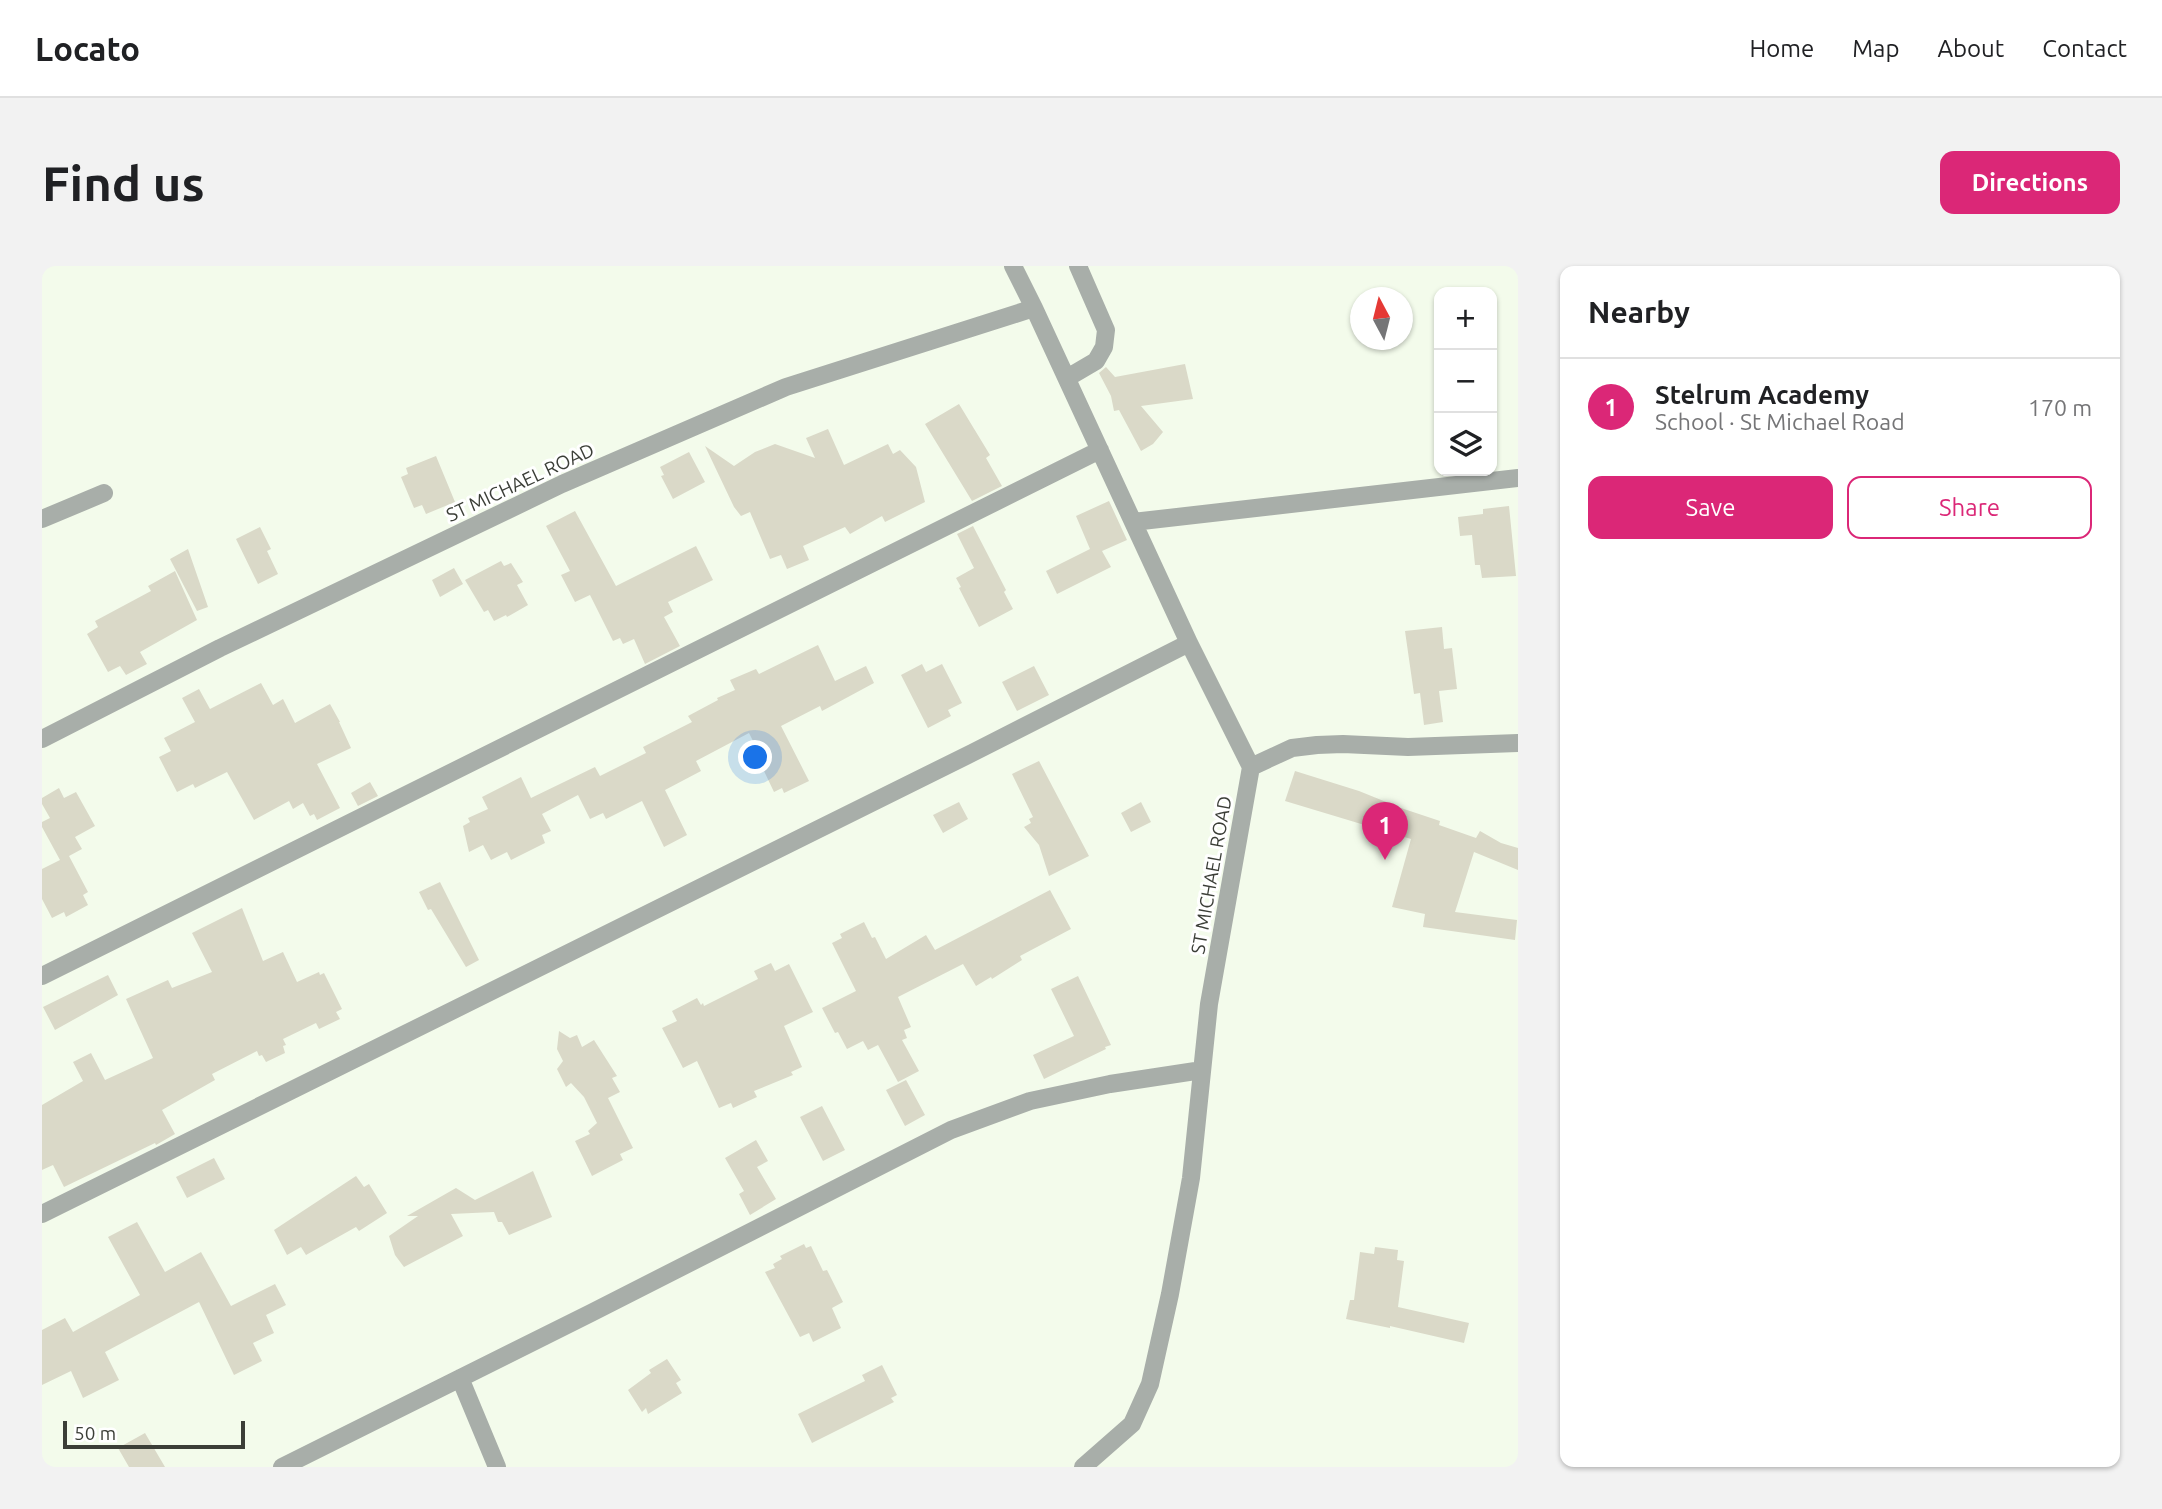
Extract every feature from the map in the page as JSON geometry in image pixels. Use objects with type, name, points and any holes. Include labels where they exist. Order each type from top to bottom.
[{"type":"street","points":[[1013,266],[1068,378],[1189,643],[1251,767],[1292,748],[1317,745],[1408,747],[1518,743]]},
{"type":"street","points":[[1068,378],[1096,361],[1104,347],[1106,330],[1078,266]]},
{"type":"street","name":"ST MICHAEL ROAD","points":[[42,739],[220,648],[575,479],[786,387],[1034,308]]},
{"type":"street","points":[[42,976],[1100,450]]},
{"type":"street","points":[[1133,522],[1518,478]]},
{"type":"street","points":[[42,519],[104,493]]},
{"type":"street","points":[[42,1214],[1189,643]]},
{"type":"street","name":"ST MICHAEL ROAD","points":[[1083,1467],[1132,1424],[1150,1384],[1191,1178],[1209,1004],[1251,767]]},
{"type":"street","points":[[282,1467],[951,1130],[1030,1101],[1110,1084],[1202,1070]]},
{"type":"street","points":[[460,1378],[498,1467]]},
{"type":"building","points":[[1185,364],[1193,399],[1141,406],[1163,432],[1153,444],[1141,451],[1119,410],[1114,411],[1111,396],[1099,373],[1106,367],[1115,377]]},
{"type":"building","points":[[959,404],[990,455],[986,458],[1002,486],[972,501],[925,424]]},
{"type":"building","points":[[828,429],[844,465],[888,444],[893,454],[900,450],[916,467],[925,502],[885,522],[882,516],[850,534],[845,527],[803,546],[809,560],[787,569],[781,555],[770,559],[750,512],[741,516],[734,507],[705,446],[734,466],[755,452],[775,444],[815,458],[806,438]]},
{"type":"building","points":[[689,452],[705,482],[673,499],[661,476],[664,475],[660,467]]},
{"type":"building","points":[[436,456],[455,502],[426,514],[422,505],[414,508],[401,477],[408,474],[406,468]]},
{"type":"building","points":[[1109,501],[1127,540],[1102,551],[1111,567],[1057,594],[1046,571],[1090,549],[1076,516]]},
{"type":"building","points":[[1509,506],[1516,576],[1482,578],[1480,565],[1475,565],[1472,535],[1460,536],[1458,517],[1483,514],[1483,509]]},
{"type":"building","points":[[575,511],[616,586],[696,546],[713,580],[668,602],[673,612],[664,617],[680,646],[645,664],[634,639],[623,644],[620,638],[613,641],[590,595],[575,602],[561,575],[570,571],[546,526]]},
{"type":"building","points":[[973,526],[1013,609],[979,627],[956,578],[974,568],[957,534]]},
{"type":"building","points":[[260,527],[271,549],[267,551],[278,574],[258,584],[236,539]]},
{"type":"building","points":[[188,549],[208,607],[197,611],[170,559]]},
{"type":"building","points":[[501,561],[504,566],[511,563],[523,582],[517,585],[528,605],[494,621],[488,610],[484,612],[465,580]]},
{"type":"building","points":[[454,568],[463,584],[440,597],[432,580]]},
{"type":"building","points":[[175,571],[197,620],[140,652],[147,664],[126,675],[120,666],[108,672],[87,634],[98,627],[95,621],[151,591],[148,586]]},
{"type":"building","points":[[1442,627],[1444,649],[1452,648],[1457,689],[1439,691],[1443,722],[1424,725],[1420,693],[1414,694],[1405,631]]},
{"type":"building","points":[[818,645],[835,681],[866,666],[874,683],[822,711],[820,706],[781,726],[809,781],[784,793],[782,788],[774,792],[764,771],[767,769],[749,733],[696,761],[701,771],[665,790],[687,835],[664,847],[642,801],[606,819],[603,813],[590,819],[578,795],[542,814],[551,831],[542,835],[545,843],[511,860],[507,852],[491,860],[483,845],[469,852],[463,826],[470,822],[468,818],[488,809],[482,797],[521,777],[531,798],[595,767],[600,776],[646,753],[643,747],[692,722],[688,716],[735,690],[730,680],[756,669],[759,674]]},
{"type":"building","points":[[922,664],[926,672],[942,664],[962,703],[948,710],[951,716],[928,728],[901,675]]},
{"type":"building","points":[[1034,666],[1049,695],[1017,711],[1002,682]]},
{"type":"building","points":[[261,683],[273,705],[283,699],[295,723],[330,704],[351,748],[317,764],[340,808],[317,820],[314,814],[310,816],[303,803],[293,809],[289,801],[254,820],[227,772],[195,788],[193,784],[177,792],[159,757],[171,751],[164,738],[195,722],[182,698],[199,689],[210,709]]},
{"type":"building","points":[[1039,761],[1089,856],[1049,876],[1039,845],[1024,827],[1031,823],[1029,819],[1033,817],[1012,774]]},
{"type":"building","points":[[1295,771],[1359,791],[1440,821],[1439,825],[1476,838],[1480,831],[1501,843],[1518,848],[1518,870],[1474,852],[1455,912],[1517,920],[1515,940],[1423,927],[1425,914],[1392,907],[1411,839],[1285,801]]},
{"type":"building","points":[[370,782],[378,796],[358,806],[351,793]]},
{"type":"building","points":[[59,788],[64,798],[76,792],[95,826],[75,837],[82,849],[69,856],[88,892],[83,895],[88,905],[66,917],[64,912],[52,918],[42,899],[42,869],[60,860],[42,827],[42,822],[50,818],[42,804],[42,798]]},
{"type":"building","points":[[959,802],[968,819],[943,833],[933,815]]},
{"type":"building","points":[[1141,802],[1151,822],[1131,832],[1121,813]]},
{"type":"building","points":[[440,882],[479,960],[466,967],[419,892]]},
{"type":"building","points":[[1050,890],[1071,929],[1020,956],[1022,960],[976,986],[963,964],[898,997],[911,1027],[904,1030],[907,1038],[902,1040],[919,1071],[898,1082],[878,1045],[868,1050],[863,1041],[847,1049],[838,1032],[835,1033],[822,1008],[856,991],[832,943],[842,938],[840,934],[864,922],[886,959],[926,935],[935,950]]},
{"type":"building","points":[[242,908],[263,961],[283,952],[297,982],[319,972],[320,975],[324,973],[342,1009],[336,1012],[340,1019],[319,1029],[316,1023],[283,1039],[286,1045],[283,1046],[285,1053],[266,1062],[257,1051],[212,1074],[215,1080],[162,1110],[175,1134],[64,1187],[53,1165],[42,1170],[42,1105],[83,1081],[73,1062],[91,1053],[105,1080],[153,1058],[126,999],[168,980],[172,988],[212,972],[192,933]]},
{"type":"building","points":[[771,963],[775,971],[789,964],[813,1012],[784,1026],[802,1067],[791,1072],[793,1075],[754,1091],[757,1097],[733,1108],[731,1103],[719,1108],[697,1061],[683,1068],[662,1028],[677,1021],[672,1011],[697,998],[704,1006],[758,979],[754,971]]},
{"type":"building","points":[[108,975],[118,995],[55,1030],[43,1007]]},
{"type":"building","points":[[1078,976],[1111,1045],[1044,1079],[1033,1055],[1074,1036],[1051,989]]},
{"type":"building","points":[[559,1031],[570,1038],[577,1035],[582,1047],[594,1040],[617,1076],[612,1078],[620,1092],[608,1098],[633,1148],[620,1154],[623,1160],[592,1176],[575,1141],[590,1134],[588,1131],[597,1123],[584,1097],[571,1083],[566,1087],[557,1069],[563,1061],[557,1049]]},
{"type":"building","points":[[906,1080],[925,1115],[905,1126],[886,1090]]},
{"type":"building","points":[[822,1106],[845,1150],[823,1161],[800,1117]]},
{"type":"building","points":[[756,1140],[768,1161],[757,1167],[776,1199],[750,1215],[739,1194],[744,1191],[725,1158]]},
{"type":"building","points":[[214,1158],[225,1179],[187,1198],[176,1177]]},
{"type":"building","points":[[533,1171],[552,1217],[509,1235],[502,1222],[498,1222],[494,1212],[451,1214],[463,1236],[404,1267],[395,1255],[389,1236],[418,1216],[407,1216],[456,1188],[475,1200]]},
{"type":"building","points":[[356,1176],[364,1187],[369,1184],[387,1213],[359,1231],[356,1227],[306,1255],[301,1247],[287,1255],[274,1230]]},
{"type":"building","points":[[137,1222],[165,1272],[201,1252],[231,1306],[275,1284],[286,1305],[266,1315],[274,1333],[253,1343],[262,1361],[234,1375],[199,1302],[105,1352],[119,1380],[83,1398],[71,1371],[42,1385],[42,1330],[65,1318],[73,1332],[140,1295],[108,1237]]},
{"type":"building","points":[[804,1244],[806,1248],[811,1246],[843,1302],[832,1308],[841,1328],[813,1342],[809,1333],[800,1337],[765,1272],[775,1268],[773,1264],[782,1259],[780,1256]]},
{"type":"building","points":[[1375,1247],[1398,1250],[1397,1260],[1404,1261],[1398,1307],[1469,1323],[1464,1343],[1346,1319],[1350,1300],[1354,1300],[1360,1252],[1374,1254]]},
{"type":"building","points":[[667,1359],[681,1380],[676,1383],[682,1393],[648,1414],[646,1408],[642,1412],[628,1390],[651,1373],[649,1370]]},
{"type":"building","points":[[882,1365],[897,1395],[891,1398],[894,1402],[812,1443],[798,1414],[865,1381],[862,1375]]},
{"type":"building","points":[[145,1433],[165,1467],[129,1467],[118,1448]]},
{"type":"place","name":"Stelrum Academy","points":[[1385,860]]}]
